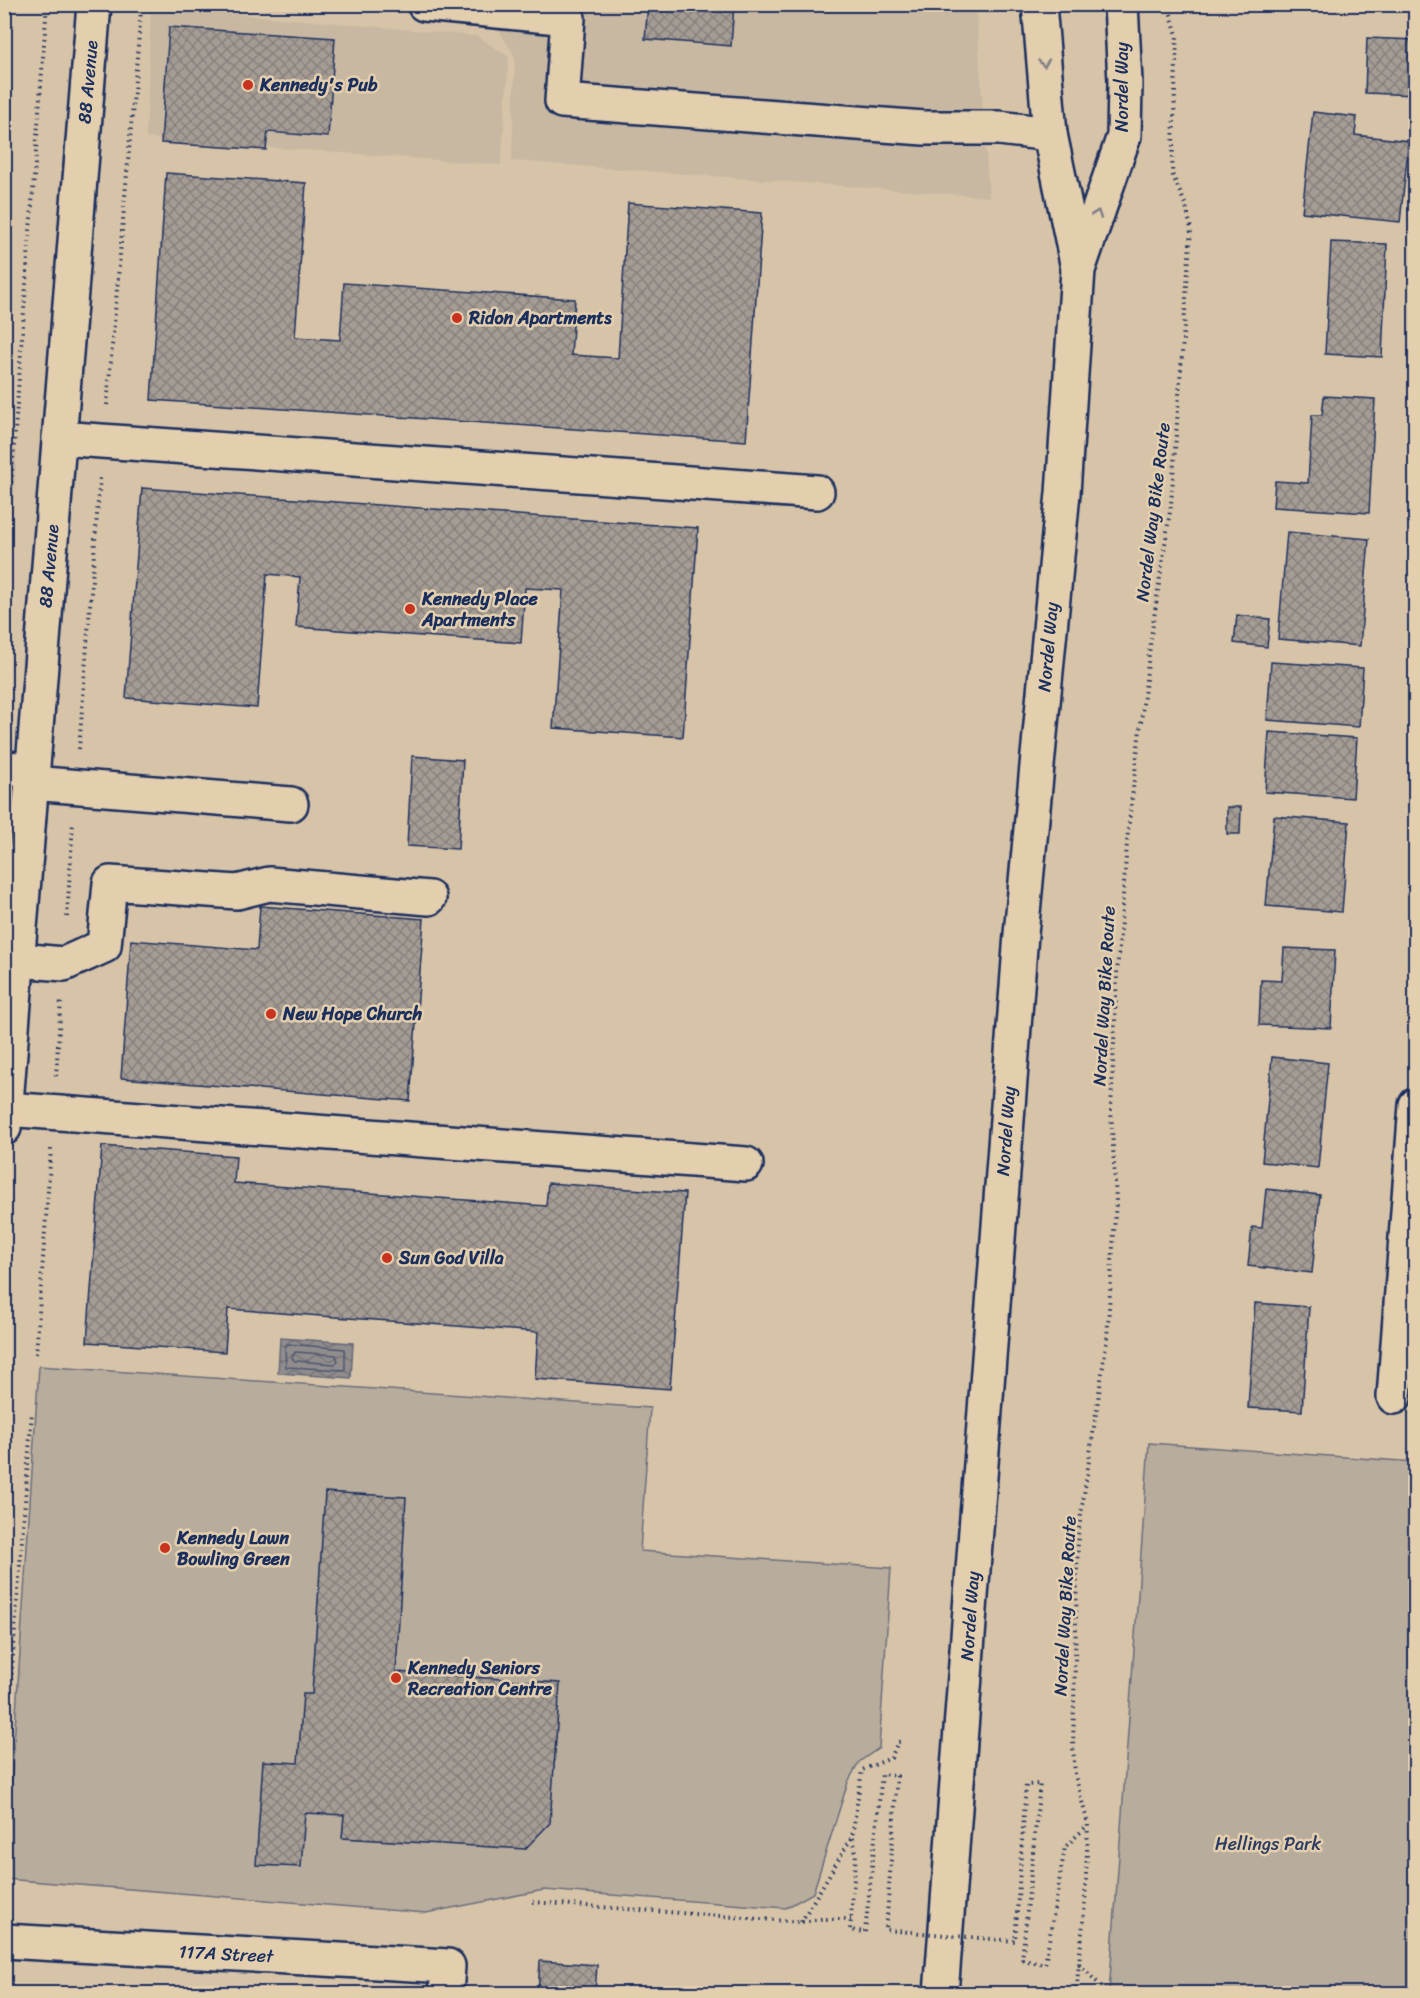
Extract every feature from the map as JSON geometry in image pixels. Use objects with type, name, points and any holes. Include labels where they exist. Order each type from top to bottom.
[{"type":"main road","name":"88 Avenue","points":[[5,1119],[18,960],[23,774],[59,438],[94,4]]},
{"type":"main road","points":[[424,4],[568,18],[562,102],[924,128],[999,128],[1050,134]]},
{"type":"main road","name":"Nordel Way","points":[[1040,4],[1050,134],[1078,270]]},
{"type":"main road","name":"Nordel Way","points":[[941,1994],[1021,934],[1063,493],[1078,270],[1124,136],[1125,82],[1121,4]]},
{"type":"main road","points":[[59,438],[817,492]]},
{"type":"main road","points":[[23,774],[291,804]]},
{"type":"main road","points":[[18,960],[64,964],[104,946],[110,883],[237,892],[269,884],[429,898]]},
{"type":"main road","points":[[1394,1397],[1416,1106]]},
{"type":"main road","points":[[5,1119],[746,1164]]},
{"type":"main road","name":"117A Street","points":[[4,1941],[447,1980]]},
{"type":"path","points":[[4,578],[47,4]]},
{"type":"path","name":"Nordel Way Bike Route","points":[[1076,1994],[1085,1902],[1088,1824],[1075,1775],[1073,1746],[1078,1535],[1107,1339],[1116,1201],[1111,1110],[1117,974],[1128,831],[1151,637],[1171,505],[1191,229],[1186,206],[1172,174],[1177,35],[1168,4]]},
{"type":"path","points":[[107,406],[141,11]]},
{"type":"path","points":[[78,756],[100,476]]},
{"type":"path","points":[[67,921],[74,819]]},
{"type":"path","points":[[56,1077],[62,995]]},
{"type":"path","points":[[36,1354],[52,1142]]},
{"type":"path","points":[[4,1770],[32,1412]]},
{"type":"path","points":[[801,1922],[852,1837],[862,1770],[891,1758],[898,1742],[904,1741]]},
{"type":"path","points":[[852,1837],[856,1853],[850,1930],[865,1932],[882,1774],[897,1776],[885,1930],[1015,1941],[1026,1785],[1040,1784],[1022,1960],[1045,1964],[1065,1847],[1088,1824]]},
{"type":"path","points":[[533,1902],[801,1922],[821,1918],[851,1919]]},
{"type":"path","points":[[1079,1964],[1108,1994]]},
{"type":"shaded area","points":[[484,5],[976,5],[989,197],[512,161],[515,57]]},
{"type":"shaded area","points":[[151,6],[477,36],[509,57],[501,165],[146,138]]},
{"type":"shaded area","points":[[4,449],[17,450],[5,624]]},
{"type":"green space","points":[[39,1366],[650,1408],[640,1551],[891,1568],[879,1748],[859,1762],[848,1782],[813,1893],[786,1908],[544,1890],[426,1913],[5,1879]]},
{"type":"green space","name":"Hellings Park","points":[[1149,1443],[1415,1462],[1415,1993],[1109,1993]]},
{"type":"water","points":[[280,1338],[353,1343],[351,1378],[278,1373]]},
{"type":"building","points":[[648,4],[734,4],[731,46],[645,39]]},
{"type":"building","name":"Kennedy's Pub","points":[[169,27],[335,38],[328,137],[268,132],[266,150],[161,143]]},
{"type":"building","points":[[1367,38],[1416,40],[1416,95],[1365,93]]},
{"type":"building","points":[[1313,112],[1357,117],[1355,135],[1409,141],[1400,222],[1302,212]]},
{"type":"building","name":"Ridon Apartments","points":[[166,173],[306,183],[295,337],[340,340],[344,283],[575,299],[571,355],[618,358],[628,203],[762,213],[746,441],[151,400]]},
{"type":"building","points":[[1331,242],[1387,244],[1382,357],[1325,354]]},
{"type":"building","points":[[1324,396],[1375,399],[1369,513],[1273,507],[1275,481],[1308,483],[1312,415],[1322,415]]},
{"type":"building","name":"Kennedy Place Apartments","points":[[142,488],[698,528],[683,737],[553,728],[563,590],[525,588],[521,643],[296,627],[300,577],[267,574],[257,708],[126,698]]},
{"type":"building","points":[[1287,532],[1369,539],[1360,646],[1278,639]]},
{"type":"building","points":[[1237,615],[1270,619],[1267,647],[1234,643]]},
{"type":"building","points":[[1271,662],[1363,668],[1359,727],[1267,720]]},
{"type":"building","points":[[1269,732],[1357,738],[1353,798],[1265,792]]},
{"type":"building","points":[[412,756],[463,760],[458,849],[407,846]]},
{"type":"building","points":[[1227,807],[1241,807],[1240,834],[1227,834]]},
{"type":"building","points":[[1274,816],[1349,822],[1342,912],[1266,906]]},
{"type":"building","name":"New Hope Church","points":[[260,906],[424,919],[410,1101],[121,1078],[131,940],[257,950]]},
{"type":"building","points":[[1284,948],[1335,950],[1331,1028],[1259,1025],[1261,980],[1282,981]]},
{"type":"building","points":[[1272,1057],[1328,1063],[1318,1168],[1262,1162]]},
{"type":"building","name":"Sun God Villa","points":[[102,1146],[236,1156],[234,1183],[546,1206],[548,1183],[685,1193],[670,1389],[535,1379],[538,1332],[228,1309],[225,1352],[87,1342]]},
{"type":"building","points":[[1266,1189],[1320,1195],[1312,1273],[1248,1266],[1252,1227],[1262,1228]]},
{"type":"building","points":[[1255,1303],[1309,1307],[1302,1411],[1248,1408]]},
{"type":"building","name":"Kennedy Seniors Recreation Centre","points":[[325,1492],[406,1497],[396,1672],[560,1683],[550,1823],[525,1849],[342,1838],[344,1815],[305,1813],[301,1867],[256,1865],[263,1761],[298,1763],[303,1694],[312,1694]]},
{"type":"building","points":[[540,1961],[597,1965],[595,1994],[538,1994]]},
{"type":"place","name":"Kennedy's Pub","points":[[248,85]]},
{"type":"place","name":"Ridon Apartments","points":[[457,318]]},
{"type":"place","name":"Kennedy Place Apartments","points":[[410,609]]},
{"type":"place","name":"New Hope Church","points":[[271,1014]]},
{"type":"place","name":"Sun God Villa","points":[[387,1258]]},
{"type":"place","name":"Kennedy Lawn Bowling Green","points":[[165,1548]]},
{"type":"place","name":"Kennedy Seniors Recreation Centre","points":[[396,1678]]}]
